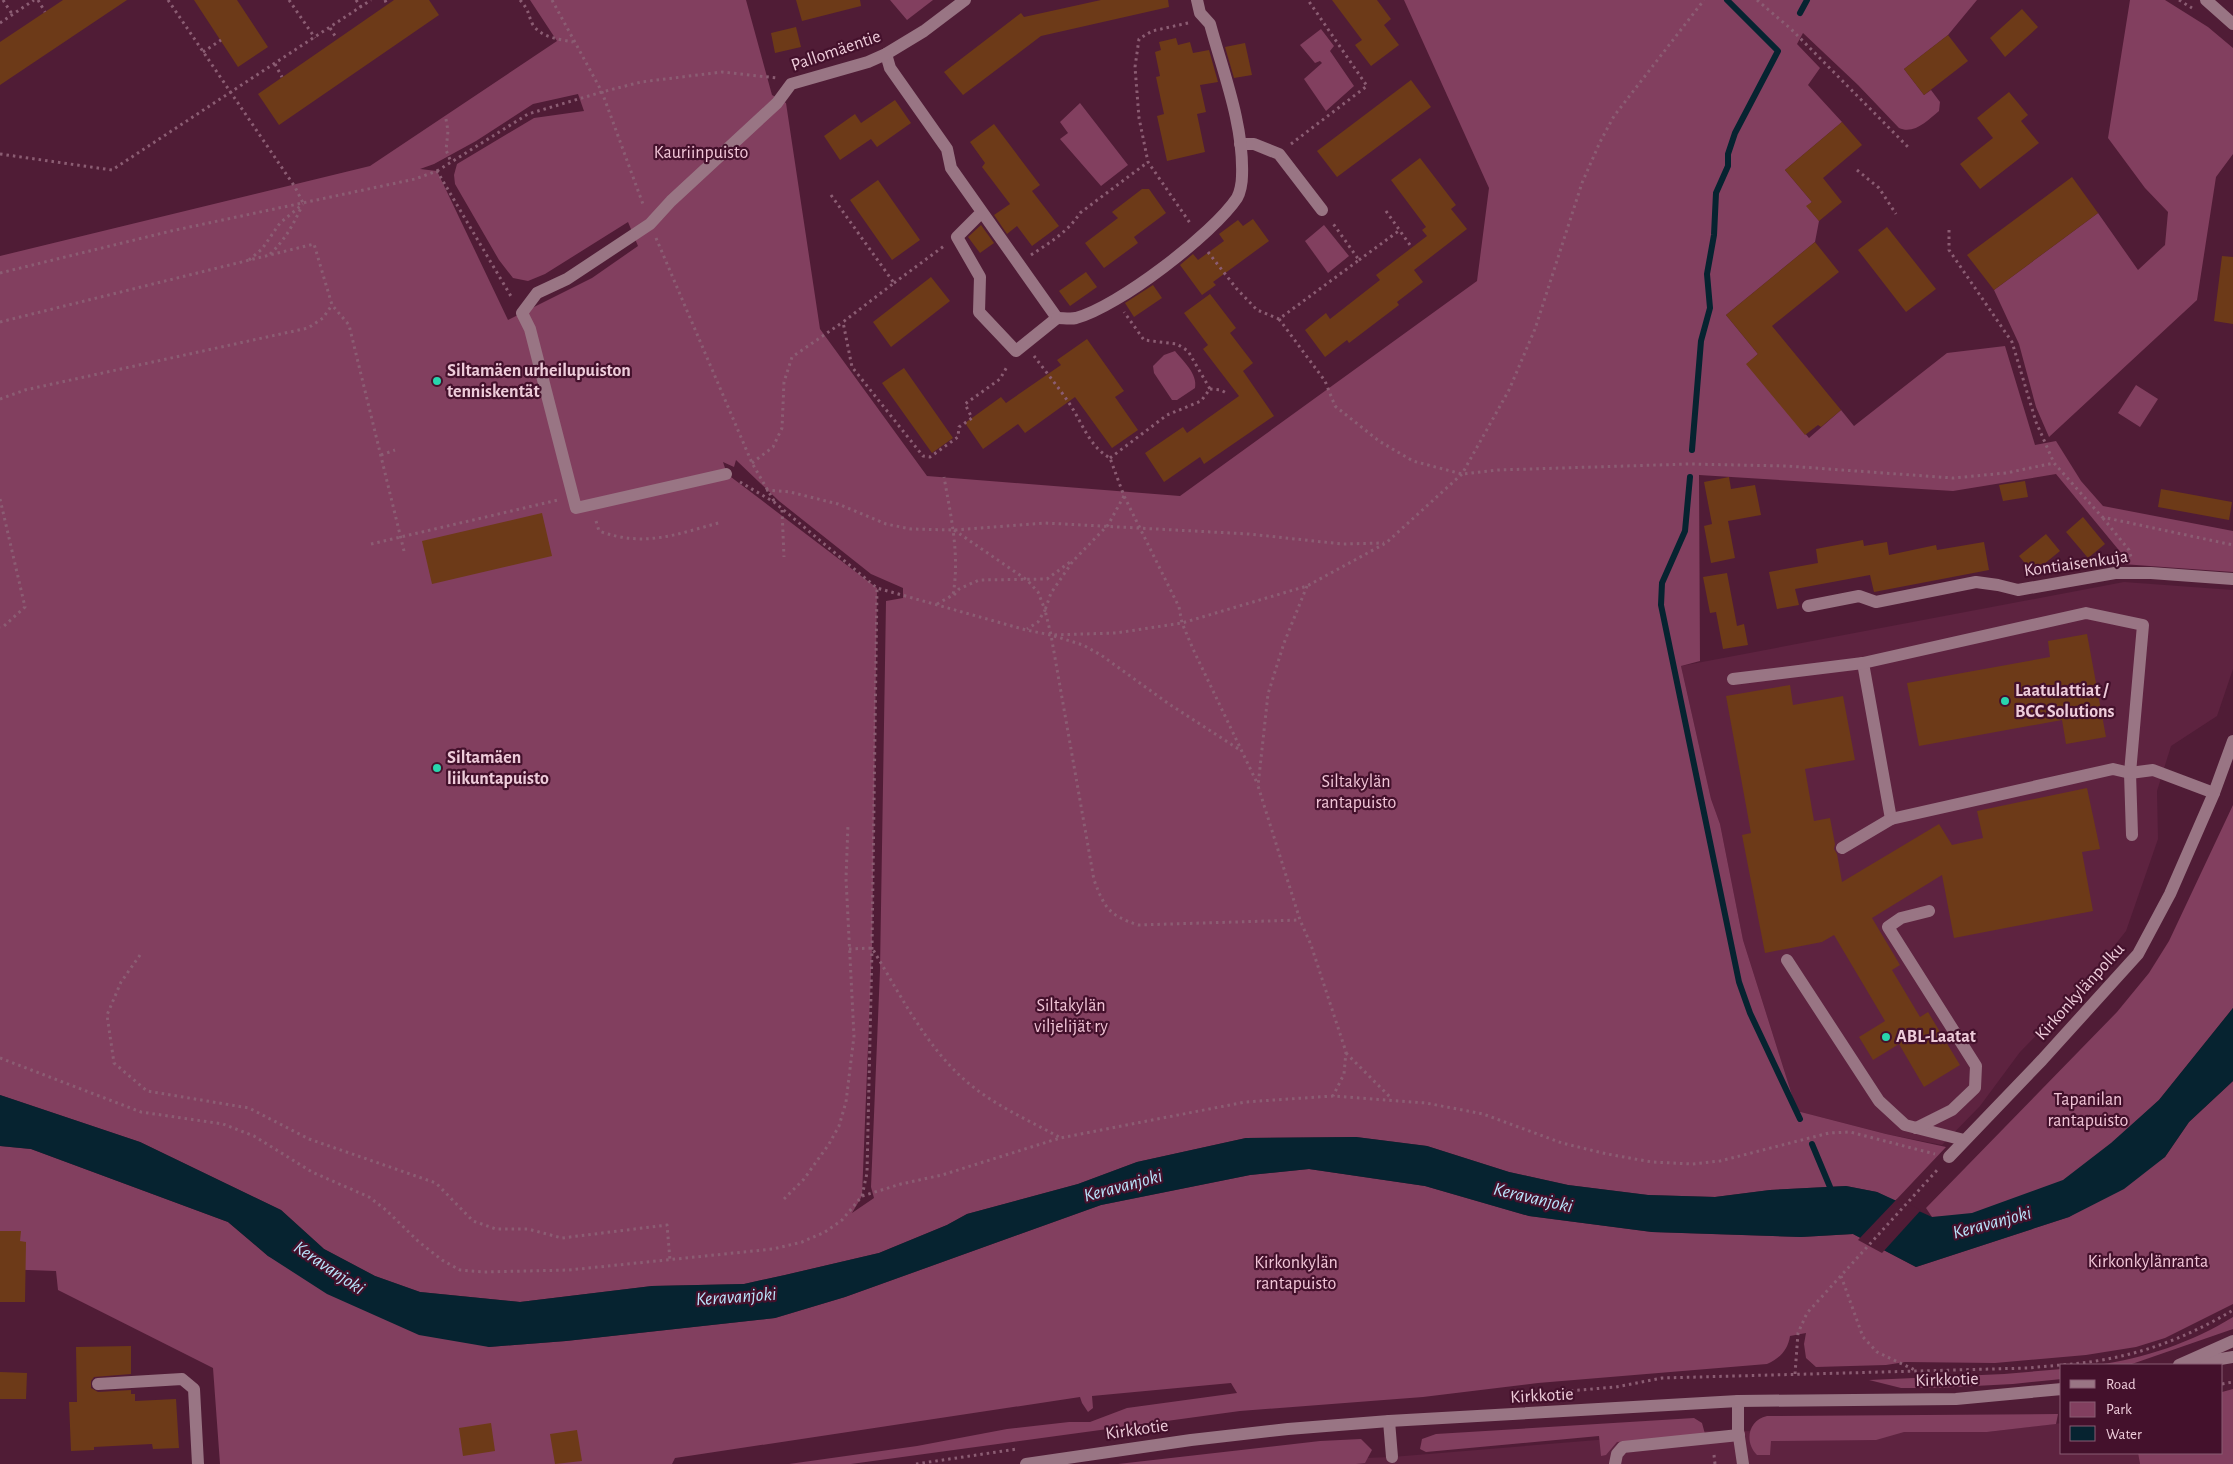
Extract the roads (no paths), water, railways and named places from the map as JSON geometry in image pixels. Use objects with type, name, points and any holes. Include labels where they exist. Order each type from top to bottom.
[{"type":"street","name":"Pallomäentie","points":[[726,474],[576,508],[530,330],[522,313],[537,293],[567,279],[650,224],[671,202],[778,103],[791,84],[868,62],[886,54],[924,31],[965,0]]},
{"type":"street","points":[[982,212],[957,237],[980,277],[980,312],[1020,348],[1057,318],[1076,318],[1115,300],[1152,275],[1214,225],[1238,197],[1242,176],[1240,144],[1235,116],[1210,24],[1200,12],[1197,0]]},
{"type":"street","points":[[2206,0],[2233,24]]},
{"type":"street","points":[[886,54],[890,68],[947,149],[951,168],[1057,318]]},
{"type":"street","points":[[1240,144],[1254,144],[1279,154],[1322,210]]},
{"type":"street","name":"Kontiaisenkuja","points":[[1808,606],[1859,596],[1876,602],[1976,582],[2018,590],[2115,573],[2233,579]]},
{"type":"street","points":[[1733,679],[1863,663],[2086,613],[2143,625],[2130,773],[2132,835]]},
{"type":"street","points":[[1863,663],[1891,819]]},
{"type":"street","name":"Kirkonkylänpolku","points":[[1949,1157],[2042,1060],[2138,954],[2170,894],[2214,793],[2233,741]]},
{"type":"street","points":[[1842,848],[1891,819],[2112,768],[2130,773],[2153,770],[2214,793]]},
{"type":"street","points":[[1916,1128],[1952,1110],[1976,1088],[1976,1066],[1888,927],[1901,918],[1929,911]]},
{"type":"street","points":[[1787,960],[1879,1101],[1905,1125],[1964,1140]]},
{"type":"street","points":[[2181,1364],[2233,1340]]},
{"type":"street","points":[[2193,1364],[2233,1358]]},
{"type":"street","points":[[98,1384],[182,1379],[194,1389],[198,1464]]},
{"type":"street","name":"Kirkkotie","points":[[1026,1464],[1192,1440],[1288,1429],[1389,1421],[1738,1401],[1956,1399],[2060,1389]]},
{"type":"street","points":[[1738,1401],[1739,1435],[1743,1464]]},
{"type":"street","points":[[1389,1421],[1392,1457]]},
{"type":"street","points":[[1615,1464],[1617,1454],[1622,1447],[1739,1435]]},
{"type":"water","name":"Keravanjoki","points":[[2233,1008],[2233,1081],[2189,1122],[2165,1157],[2124,1189],[2069,1217],[1916,1267],[1853,1234],[1801,1237],[1652,1232],[1529,1216],[1425,1186],[1309,1169],[1250,1175],[1101,1205],[845,1297],[775,1318],[566,1341],[489,1347],[419,1335],[327,1294],[268,1256],[228,1222],[31,1149],[0,1146],[0,1095],[140,1142],[281,1210],[324,1249],[375,1276],[420,1292],[520,1302],[652,1286],[744,1284],[785,1275],[879,1253],[947,1225],[967,1214],[1078,1184],[1137,1162],[1246,1138],[1356,1137],[1427,1146],[1509,1172],[1568,1185],[1648,1195],[1715,1197],[1770,1190],[1846,1186],[1877,1192],[1932,1217],[1972,1213],[2063,1180],[2111,1143],[2159,1100]]},
{"type":"waterway","points":[[1692,450],[1701,341],[1710,308],[1707,274],[1714,235],[1716,193],[1728,166],[1728,154],[1735,133],[1778,51],[1727,0]]},
{"type":"waterway","points":[[1800,13],[1807,0]]},
{"type":"waterway","points":[[1690,477],[1685,531],[1662,583],[1661,605],[1739,982],[1750,1013],[1800,1119]]},
{"type":"waterway","points":[[1812,1144],[1830,1187]]},
{"type":"place","name":"Siltamäen urheilupuiston tenniskentät","points":[[437,381]]},
{"type":"place","name":"Laatulattiat / BCC Solutions","points":[[2005,701]]},
{"type":"place","name":"Siltamäen liikuntapuisto","points":[[437,768]]},
{"type":"place","name":"ABL-Laatat","points":[[1886,1037]]},
{"type":"park label","name":"Kauriinpuisto","points":[[701,153]]},
{"type":"park label","name":"Siltakylän rantapuisto","points":[[1356,792]]},
{"type":"park label","name":"Siltakylän viljelijät ry","points":[[1071,1016]]},
{"type":"park label","name":"Tapanilan rantapuisto","points":[[2088,1110]]},
{"type":"park label","name":"Kirkonkylänranta","points":[[2148,1262]]},
{"type":"park label","name":"Kirkonkylän rantapuisto","points":[[1296,1273]]}]
